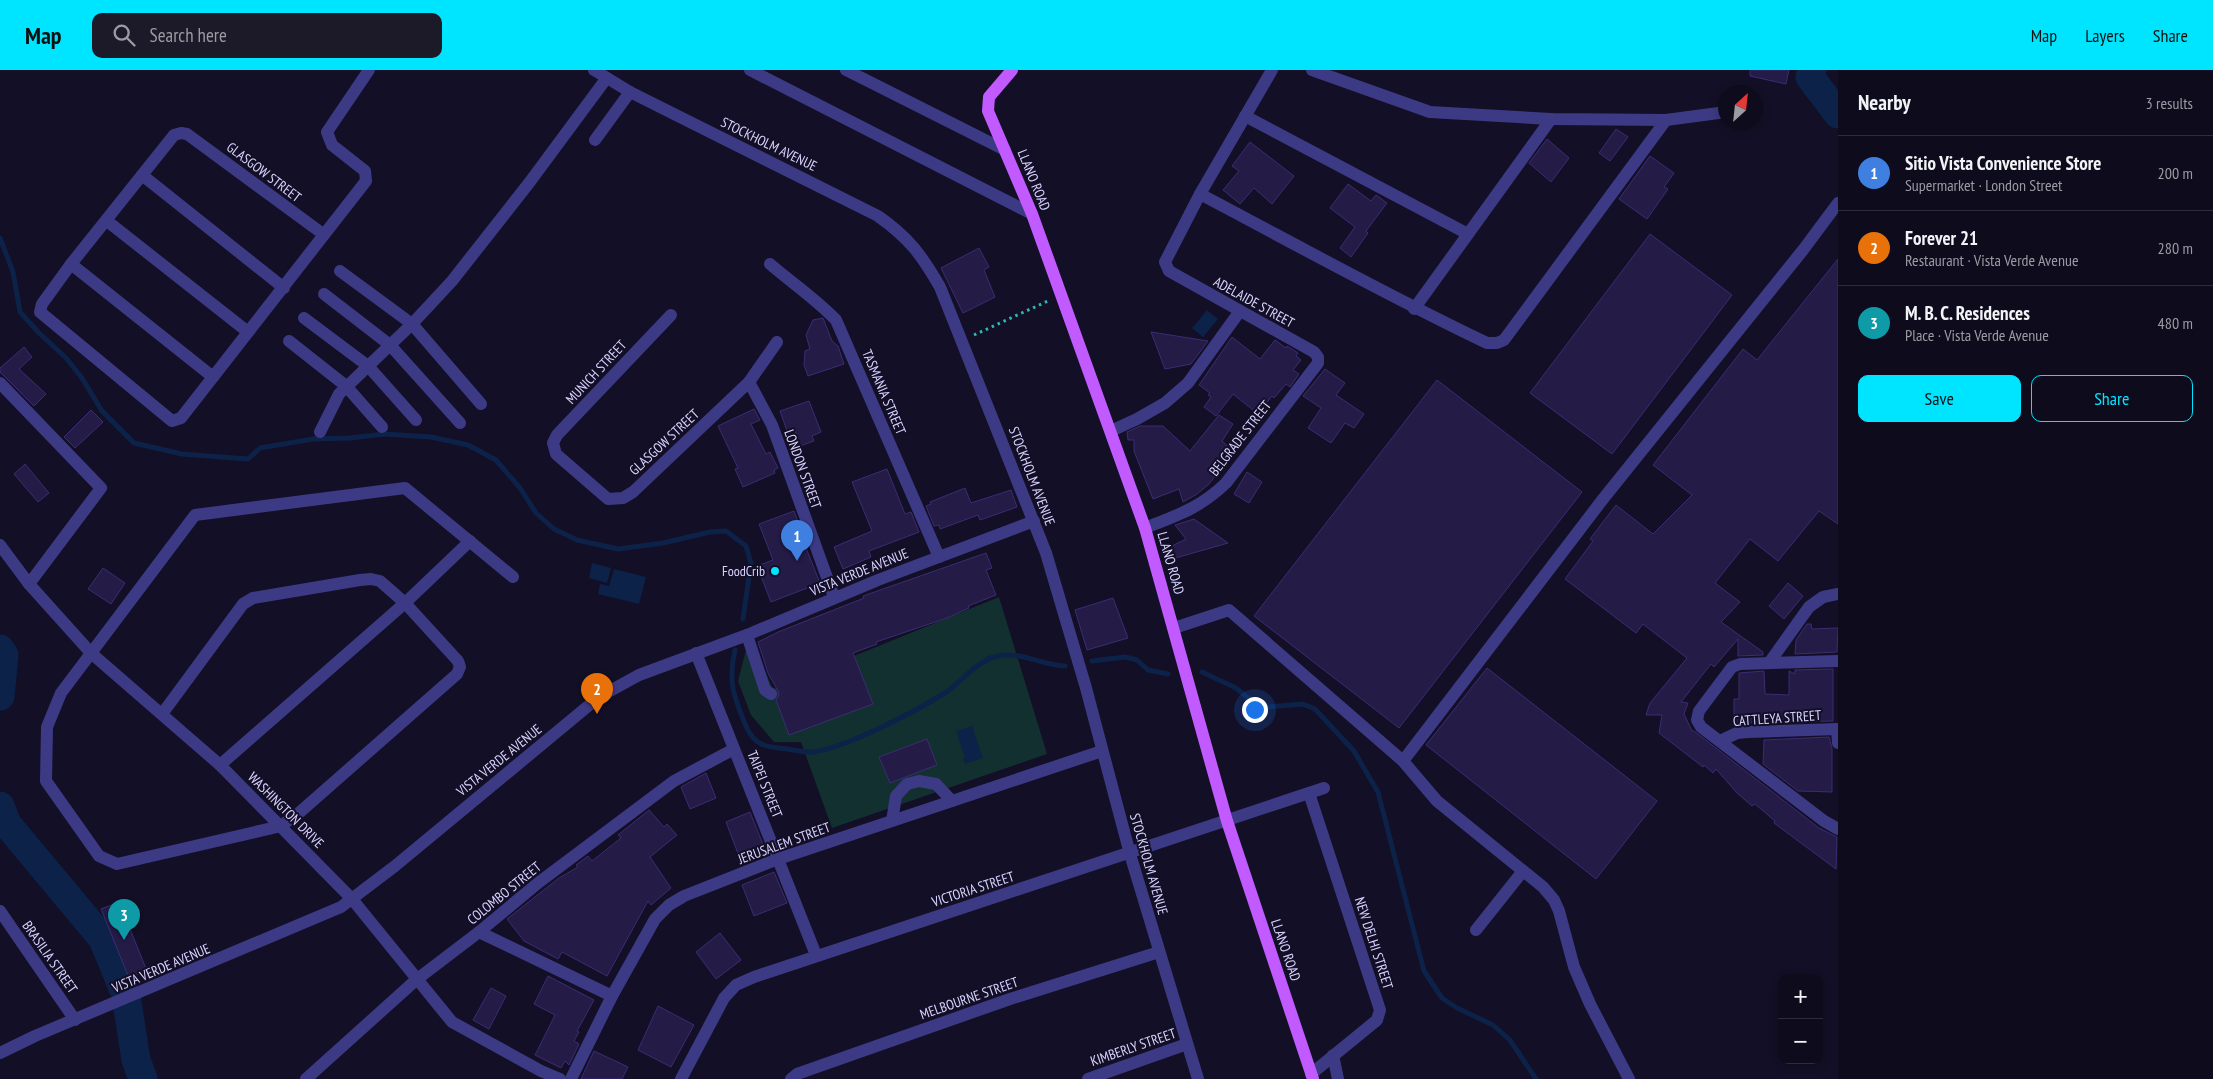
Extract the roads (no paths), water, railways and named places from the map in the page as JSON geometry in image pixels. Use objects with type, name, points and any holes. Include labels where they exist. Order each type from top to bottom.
[{"type":"main road","name":"LLANO ROAD","points":[[1012,70],[989,97],[988,111],[1032,214],[1145,528],[1227,821],[1312,1076]]},
{"type":"street","points":[[284,288],[142,176],[71,264],[42,304],[40,312],[172,420],[181,418],[284,288],[366,181],[365,171],[332,145],[327,132],[369,70]]},
{"type":"street","name":"STOCKHOLM AVENUE","points":[[594,70],[630,92],[878,216],[898,230],[927,263],[940,287],[962,340],[1034,521],[1057,588],[1130,854],[1198,1079]]},
{"type":"street","points":[[750,70],[1032,214]]},
{"type":"street","points":[[846,70],[1005,150]]},
{"type":"street","points":[[1272,70],[1200,194],[1372,284],[1414,309],[1487,343],[1497,343],[1504,340],[1666,120]]},
{"type":"street","points":[[1312,70],[1430,112],[1551,119],[1666,120],[1718,113]]},
{"type":"street","points":[[320,432],[333,404],[346,386],[437,299],[474,255],[606,79]]},
{"type":"street","points":[[595,140],[630,92]]},
{"type":"street","points":[[1245,116],[1468,234]]},
{"type":"street","points":[[1414,309],[1551,119]]},
{"type":"street","name":"GLASGOW STREET","points":[[142,176],[174,135],[187,134],[324,234]]},
{"type":"street","name":"ADELAIDE STREET","points":[[1200,194],[1165,262],[1169,271],[1314,352],[1318,357],[1318,363]]},
{"type":"street","points":[[1403,761],[1603,499],[1803,250],[1838,203]]},
{"type":"street","points":[[107,220],[248,332]]},
{"type":"street","points":[[71,264],[213,377]]},
{"type":"street","name":"TASMANIA STREET","points":[[770,264],[800,290],[821,304],[836,320],[939,557]]},
{"type":"street","points":[[340,271],[412,324],[481,404]]},
{"type":"street","points":[[324,294],[390,345],[460,423]]},
{"type":"street","points":[[1111,431],[1165,403],[1188,383],[1240,310]]},
{"type":"street","name":"MUNICH STREET","points":[[556,454],[553,444],[558,435],[671,315]]},
{"type":"street","points":[[304,318],[368,366],[416,420]]},
{"type":"street","points":[[289,341],[346,386],[382,426]]},
{"type":"street","name":"GLASGOW STREET","points":[[556,454],[608,499],[623,498],[633,492],[749,382],[778,342]]},
{"type":"street","name":"BELGRADE STREET","points":[[1145,528],[1194,508],[1212,496],[1226,483],[1318,363]]},
{"type":"street","name":"LONDON STREET","points":[[749,382],[772,425],[834,598]]},
{"type":"street","points":[[1,385],[100,488],[28,584]]},
{"type":"street","points":[[162,714],[243,604],[254,598],[371,579],[380,581],[405,603],[458,661],[460,667],[457,674],[300,812],[281,826],[117,864],[99,856],[46,780],[47,728],[61,693],[195,515],[405,488],[513,577]]},
{"type":"street","name":"VISTA VERDE AVENUE","points":[[0,1053],[34,1036],[329,913],[352,899],[599,697],[624,682],[1034,521]]},
{"type":"street","points":[[220,766],[405,603],[470,541]]},
{"type":"street","name":"WASHINGTON DRIVE","points":[[0,545],[28,584],[91,653],[220,766],[352,899],[452,1022],[539,1075],[560,1079]]},
{"type":"street","points":[[1769,663],[1809,606],[1823,597],[1838,594]]},
{"type":"street","points":[[1174,628],[1229,610],[1403,761],[1437,801],[1543,887],[1554,900],[1559,911],[1574,967],[1590,1004],[1629,1079]]},
{"type":"street","points":[[747,635],[765,690],[770,694]]},
{"type":"street","name":"TAIPEI STREET","points":[[696,653],[816,955]]},
{"type":"street","points":[[1838,661],[1740,664],[1732,666],[1699,710],[1697,720],[1702,727],[1824,822],[1838,829]]},
{"type":"street","points":[[1838,729],[1838,743]]},
{"type":"street","name":"CATTLEYA STREET","points":[[1720,741],[1737,733],[1838,729]]},
{"type":"street","name":"COLOMBO STREET","points":[[306,1079],[416,980],[538,884],[674,781],[734,749]]},
{"type":"street","name":"JERUSALEM STREET","points":[[571,1079],[612,996],[655,919],[669,905],[684,896],[778,859],[1102,751]]},
{"type":"street","points":[[892,821],[896,796],[907,784],[919,781],[936,784],[952,801]]},
{"type":"street","name":"VICTORIA STREET","points":[[681,1079],[724,998],[736,985],[816,955],[1130,854],[1324,788]]},
{"type":"street","name":"NEW DELHI STREET","points":[[1309,793],[1380,1010],[1377,1020],[1333,1055],[1312,1076]]},
{"type":"street","points":[[1476,930],[1523,871]]},
{"type":"street","name":"BRASILIA STREET","points":[[0,911],[76,1020]]},
{"type":"street","points":[[479,932],[612,996]]},
{"type":"street","name":"MELBOURNE STREET","points":[[791,1079],[797,1074],[1010,1000],[1159,952]]},
{"type":"street","name":"KIMBERLY STREET","points":[[1088,1079],[1187,1044]]},
{"type":"street","points":[[1333,1055],[1338,1079]]},
{"type":"water","points":[[1207,310],[1218,319],[1203,337],[1192,328]]},
{"type":"water","points":[[592,563],[611,568],[607,583],[589,578]]},
{"type":"water","points":[[614,569],[646,577],[639,604],[598,594],[600,584],[609,586]]},
{"type":"water","points":[[972,726],[983,758],[965,764],[963,759],[965,758],[956,731]]},
{"type":"waterway","points":[[1812,70],[1810,77],[1838,114]]},
{"type":"waterway","points":[[0,238],[13,272],[20,312],[66,358],[82,378],[102,411],[134,443],[182,454],[248,459],[260,448],[313,439],[350,438],[385,434],[431,437],[468,445],[496,460],[520,488],[536,513],[554,529],[577,540],[618,549],[663,543],[710,532],[726,531],[746,546],[751,563],[743,619]]},
{"type":"waterway","points":[[0,649],[4,655],[0,696]]},
{"type":"waterway","points":[[735,650],[732,671],[733,688],[741,714],[752,737],[766,746],[807,752],[827,749],[844,743],[899,719],[945,693],[974,668],[994,657],[1004,655],[1022,656],[1065,666]]},
{"type":"waterway","points":[[1092,661],[1125,657],[1137,660],[1148,670],[1168,674]]},
{"type":"waterway","points":[[1202,672],[1236,688],[1258,706],[1303,704],[1315,709],[1354,751],[1378,792],[1424,971],[1442,998],[1457,1008],[1493,1025],[1510,1040],[1536,1079]]},
{"type":"waterway","points":[[0,806],[7,824],[103,939],[123,988]]},
{"type":"waterway","points":[[127,1002],[136,1060],[143,1079]]},
{"type":"place","name":"Sitio Vista Convenience Store","points":[[797,561]]},
{"type":"place","name":"FoodCrib","points":[[775,571]]},
{"type":"place","name":"Forever 21","points":[[597,714]]},
{"type":"place","name":"M. B. C. Residences","points":[[124,940]]}]
